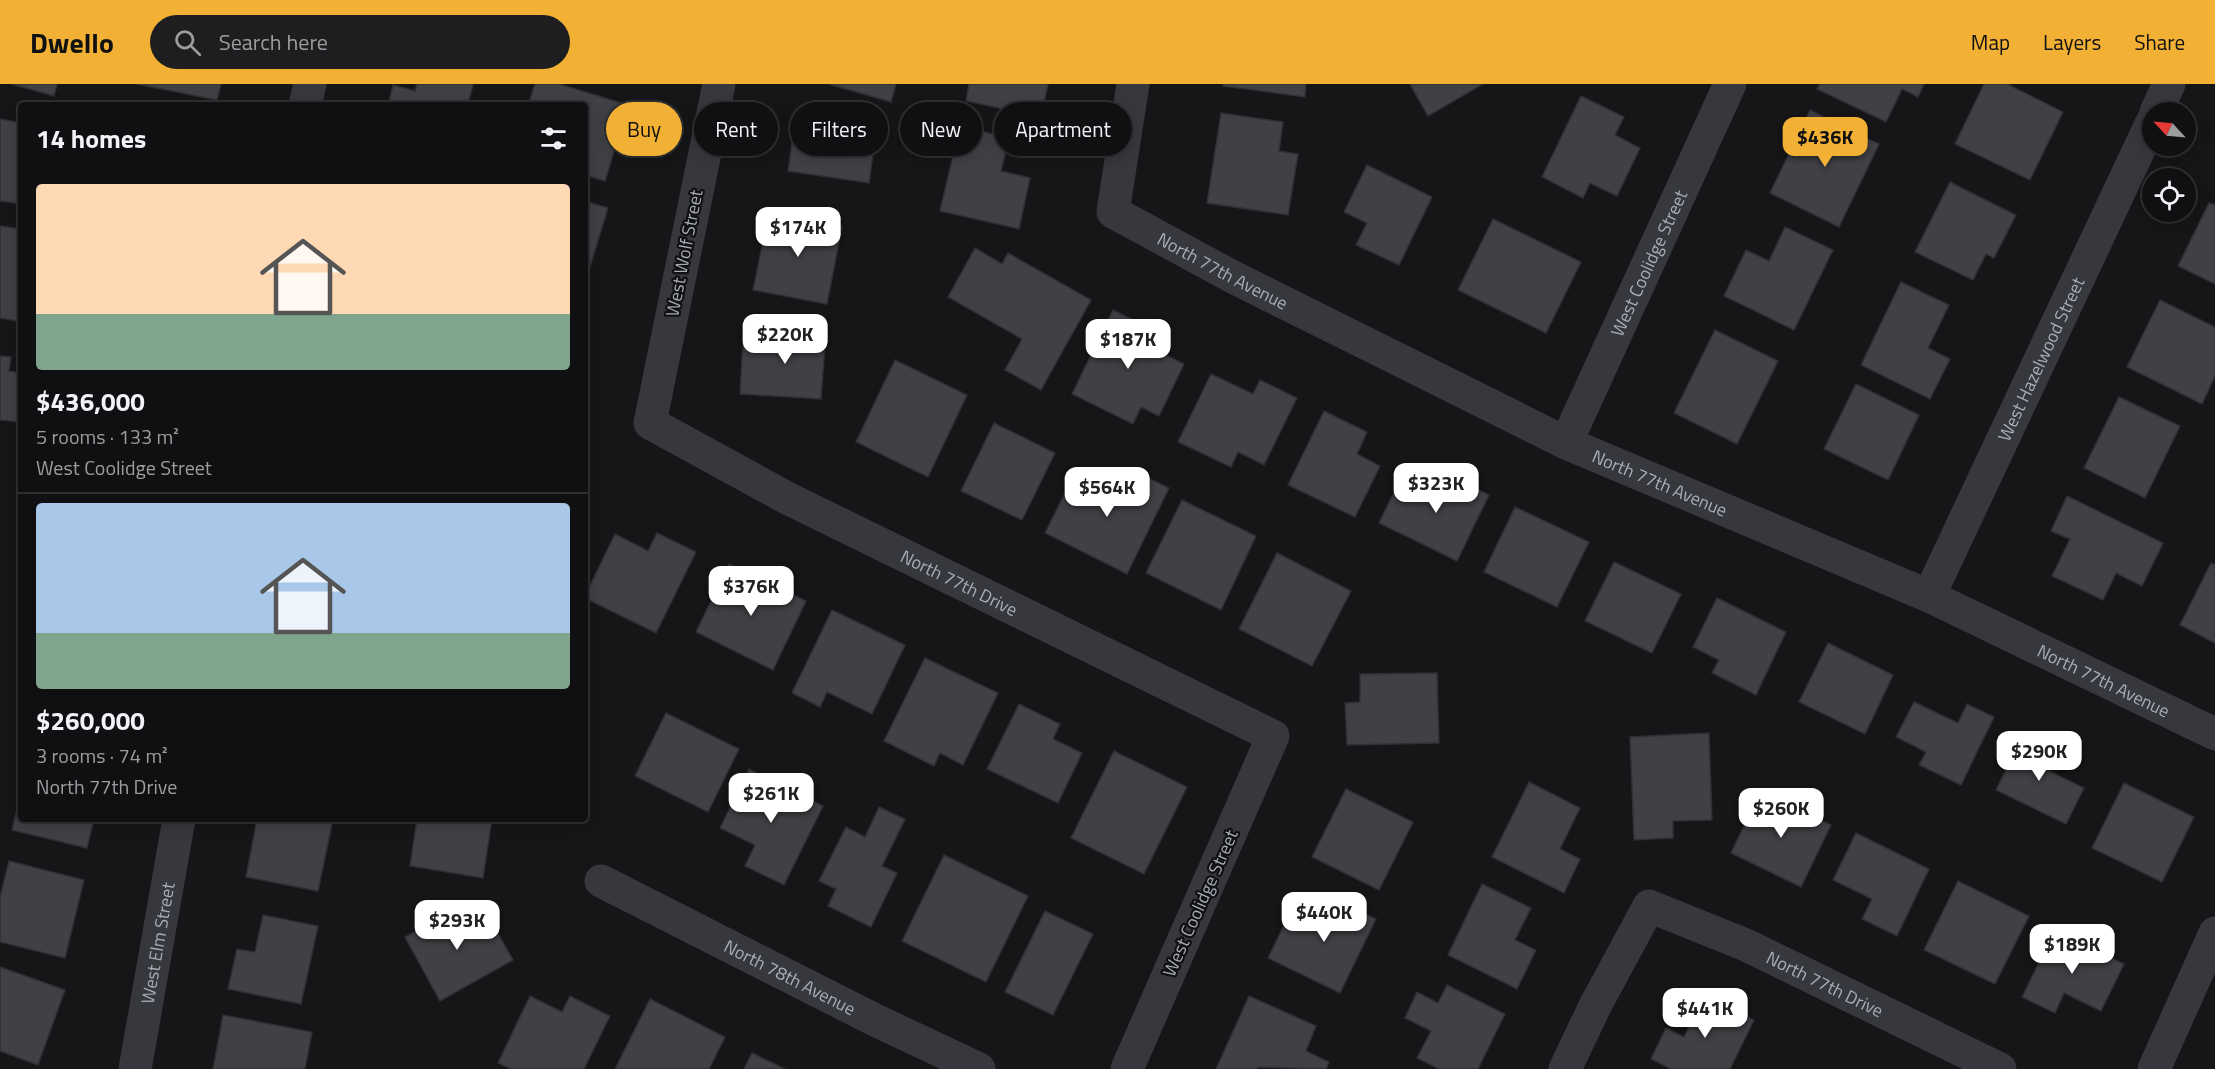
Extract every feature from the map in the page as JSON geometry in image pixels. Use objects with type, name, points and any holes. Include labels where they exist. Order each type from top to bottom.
[{"type":"street","points":[[306,102],[310,84]]},
{"type":"street","name":"West Wolf Street","points":[[650,423],[719,84]]},
{"type":"street","name":"North 77th Avenue","points":[[1132,84],[1113,212],[1231,276],[1566,443],[1929,596],[2215,734]]},
{"type":"street","name":"West Coolidge Street","points":[[1566,443],[1730,84]]},
{"type":"street","points":[[2161,102],[2169,84]]},
{"type":"street","name":"West Hazelwood Street","points":[[1929,596],[2142,143]]},
{"type":"street","name":"North 77th Drive","points":[[650,423],[787,498],[1273,736]]},
{"type":"street","name":"West Coolidge Street","points":[[1127,1069],[1273,736]]},
{"type":"street","name":"West Elm Street","points":[[135,1069],[178,822]]},
{"type":"street","name":"North 78th Avenue","points":[[601,881],[874,1020],[979,1069]]},
{"type":"street","name":"North 77th Drive","points":[[1565,1069],[1594,1006],[1649,906],[1746,945],[2000,1069]]},
{"type":"street","points":[[2154,1069],[2215,933]]},
{"type":"building","points":[[12,84],[57,84],[54,96]]},
{"type":"building","points":[[137,84],[221,84],[217,100]]},
{"type":"building","points":[[417,84],[473,84],[469,102],[389,102],[393,85],[415,91]]},
{"type":"building","points":[[535,84],[559,84],[618,102],[606,102],[606,156],[613,156],[605,181],[588,176],[588,102],[529,102]]},
{"type":"building","points":[[829,84],[896,84],[891,102]]},
{"type":"building","points":[[969,84],[1048,84],[1044,102],[994,102],[994,107],[982,104],[982,102],[966,101]]},
{"type":"building","points":[[1224,84],[1306,84],[1305,97],[1223,86]]},
{"type":"building","points":[[1410,84],[1483,84],[1428,116]]},
{"type":"building","points":[[1820,84],[1924,84],[1918,97],[1902,89],[1886,122],[1817,89]]},
{"type":"building","points":[[1984,84],[2007,84],[2063,112],[2030,180],[1955,144]]},
{"type":"building","points":[[1581,96],[1624,117],[1615,135],[1640,148],[1617,196],[1590,183],[1583,198],[1542,177]]},
{"type":"building","points":[[1810,110],[1879,144],[1839,227],[1770,193]]},
{"type":"building","points":[[1221,113],[1283,122],[1279,151],[1298,154],[1288,215],[1207,203]]},
{"type":"building","points":[[0,119],[18,122],[18,204],[0,201]]},
{"type":"building","points":[[982,131],[994,134],[994,156],[1005,156],[1001,171],[1030,178],[1019,229],[940,211],[953,156],[982,156]]},
{"type":"building","points":[[790,156],[873,156],[869,183],[788,171]]},
{"type":"building","points":[[1367,165],[1432,197],[1399,265],[1356,245],[1367,223],[1344,212]]},
{"type":"building","points":[[1950,182],[2016,215],[1994,258],[1986,254],[1973,280],[1915,252]]},
{"type":"building","points":[[588,202],[608,208],[588,273]]},
{"type":"building","points":[[2209,203],[2215,205],[2215,284],[2178,266]]},
{"type":"building","points":[[769,212],[842,226],[827,304],[753,290]]},
{"type":"building","points":[[1493,219],[1581,262],[1546,333],[1458,290]]},
{"type":"building","points":[[0,226],[18,229],[18,315],[17,321],[0,318]]},
{"type":"building","points":[[1785,227],[1833,250],[1794,330],[1724,296],[1746,250],[1769,261]]},
{"type":"building","points":[[975,248],[1002,264],[1008,253],[1091,300],[1041,390],[1005,370],[1022,339],[948,297]]},
{"type":"building","points":[[1901,282],[1949,305],[1928,348],[1950,359],[1930,399],[1861,365]]},
{"type":"building","points":[[2160,300],[2215,327],[2215,376],[2202,404],[2127,367]]},
{"type":"building","points":[[1113,310],[1168,337],[1160,352],[1184,364],[1159,416],[1141,407],[1133,424],[1072,394]]},
{"type":"building","points":[[768,327],[826,331],[821,399],[740,394],[743,343],[767,345]]},
{"type":"building","points":[[1715,330],[1778,361],[1737,444],[1674,413]]},
{"type":"building","points":[[0,356],[11,357],[9,371],[18,372],[18,422],[0,420]]},
{"type":"building","points":[[895,360],[967,395],[928,477],[856,442]]},
{"type":"building","points":[[1211,374],[1253,394],[1260,380],[1297,398],[1264,465],[1238,452],[1231,467],[1178,442]]},
{"type":"building","points":[[1856,384],[1919,415],[1888,480],[1824,449]]},
{"type":"building","points":[[2119,397],[2180,426],[2145,498],[2084,468]]},
{"type":"building","points":[[1324,411],[1367,432],[1357,454],[1380,466],[1355,517],[1288,485]]},
{"type":"building","points":[[994,423],[1055,453],[1022,520],[961,491]]},
{"type":"building","points":[[1077,469],[1124,492],[1134,471],[1169,488],[1127,574],[1045,533]]},
{"type":"building","points":[[1441,471],[1489,495],[1457,561],[1379,523],[1401,478],[1431,492]]},
{"type":"building","points":[[2067,496],[2163,543],[2142,586],[2116,573],[2103,600],[2052,576],[2070,539],[2051,531]]},
{"type":"building","points":[[1182,500],[1256,536],[1221,610],[1146,573]]},
{"type":"building","points":[[1515,507],[1589,542],[1557,607],[1484,572]]},
{"type":"building","points":[[657,533],[696,552],[656,633],[588,599],[588,590],[615,534],[648,551]]},
{"type":"building","points":[[1277,553],[1351,591],[1312,666],[1239,629]]},
{"type":"building","points":[[1614,562],[1681,594],[1652,653],[1585,621]]},
{"type":"building","points":[[2211,563],[2215,565],[2215,643],[2180,625]]},
{"type":"building","points":[[729,564],[806,601],[773,670],[696,632]]},
{"type":"building","points":[[1717,598],[1786,632],[1756,695],[1712,673],[1719,660],[1693,647]]},
{"type":"building","points":[[832,610],[905,645],[872,714],[827,692],[820,707],[792,693]]},
{"type":"building","points":[[1828,643],[1893,675],[1865,734],[1799,702]]},
{"type":"building","points":[[925,658],[998,693],[963,765],[940,753],[934,766],[884,741]]},
{"type":"building","points":[[1437,673],[1439,743],[1347,745],[1345,703],[1360,702],[1360,674]]},
{"type":"building","points":[[1914,702],[1958,723],[1967,704],[1994,717],[1961,785],[1919,765],[1926,752],[1896,737]]},
{"type":"building","points":[[1019,704],[1060,724],[1053,739],[1082,753],[1058,803],[987,769]]},
{"type":"building","points":[[666,713],[739,749],[708,812],[635,776]]},
{"type":"building","points":[[1709,733],[1712,820],[1673,821],[1673,838],[1634,840],[1630,737]]},
{"type":"building","points":[[2024,733],[2051,746],[2041,767],[2084,788],[2066,824],[1996,790]]},
{"type":"building","points":[[1114,751],[1187,787],[1144,874],[1071,838]]},
{"type":"building","points":[[749,769],[823,806],[784,885],[745,866],[755,845],[720,828]]},
{"type":"building","points":[[1529,782],[1580,808],[1560,849],[1580,859],[1564,893],[1492,857]]},
{"type":"building","points":[[2124,783],[2194,817],[2162,882],[2092,848]]},
{"type":"building","points":[[1346,789],[1413,822],[1379,890],[1312,857]]},
{"type":"building","points":[[1761,791],[1831,825],[1801,887],[1731,853]]},
{"type":"building","points":[[18,805],[18,822],[93,822],[87,848],[12,830]]},
{"type":"building","points":[[879,807],[905,819],[882,866],[897,873],[871,927],[828,906],[836,889],[819,881],[846,827],[865,837]]},
{"type":"building","points":[[256,822],[332,822],[318,891],[246,877]]},
{"type":"building","points":[[417,822],[492,822],[483,878],[410,866]]},
{"type":"building","points":[[1856,833],[1929,869],[1897,936],[1862,919],[1872,899],[1833,880]]},
{"type":"building","points":[[944,855],[1028,896],[986,982],[902,941]]},
{"type":"building","points":[[9,861],[84,880],[65,958],[0,942],[0,897]]},
{"type":"building","points":[[1958,881],[2029,916],[1995,984],[1924,950]]},
{"type":"building","points":[[1482,884],[1531,908],[1515,940],[1536,950],[1517,989],[1448,955]]},
{"type":"building","points":[[1322,893],[1376,919],[1340,993],[1268,958],[1288,917],[1306,926]]},
{"type":"building","points":[[464,904],[477,928],[491,921],[513,960],[440,1001],[405,937]]},
{"type":"building","points":[[1045,911],[1093,934],[1053,1015],[1005,992]]},
{"type":"building","points":[[263,915],[318,926],[301,1004],[228,989],[237,949],[255,952]]},
{"type":"building","points":[[2055,930],[2124,964],[2101,1011],[2064,993],[2055,1013],[2022,997]]},
{"type":"building","points":[[0,967],[65,990],[38,1065],[0,1051]]},
{"type":"building","points":[[1447,985],[1505,1014],[1478,1069],[1439,1069],[1417,1058],[1431,1031],[1405,1018],[1417,992],[1438,1003]]},
{"type":"building","points":[[1704,995],[1754,1020],[1730,1069],[1671,1069],[1651,1059],[1666,1028],[1684,1037]]},
{"type":"building","points":[[530,996],[562,1012],[570,996],[610,1016],[584,1069],[511,1069],[498,1063]]},
{"type":"building","points":[[1249,996],[1316,1026],[1306,1051],[1329,1062],[1326,1069],[1258,1067],[1257,1069],[1216,1069]]},
{"type":"building","points":[[650,999],[725,1037],[709,1069],[615,1069]]},
{"type":"building","points":[[223,1015],[312,1032],[305,1069],[213,1069]]},
{"type":"building","points":[[752,1053],[785,1069],[744,1069]]}]
